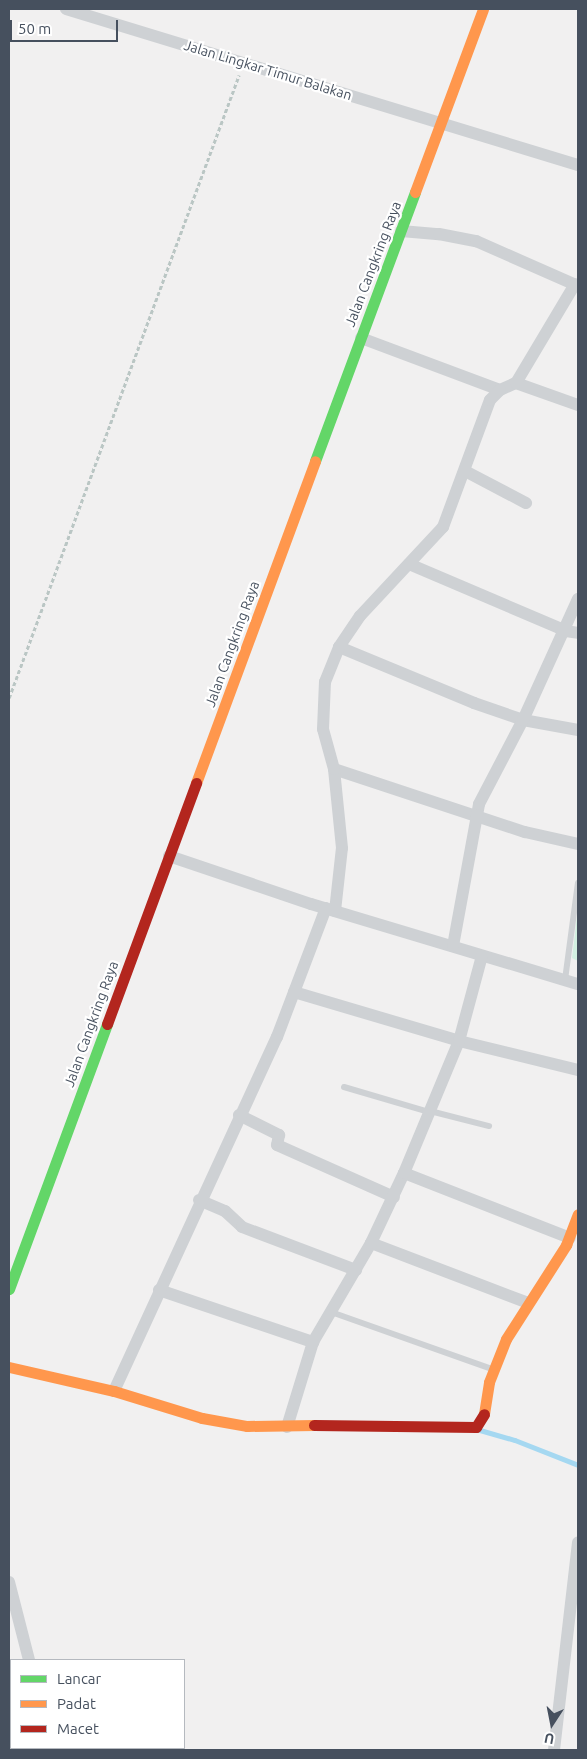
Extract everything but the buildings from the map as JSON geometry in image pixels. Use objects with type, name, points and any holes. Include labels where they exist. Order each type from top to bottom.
[{"type":"street","name":"Jalan Lingkar Timur Balakan","points":[[66,9],[578,165]]},
{"type":"street","name":"Jalan Cangkring Raya","points":[[9,1289],[483,9]]},
{"type":"street","points":[[114,1391],[240,1115],[330,909],[342,848],[334,769],[323,729],[323,696],[339,647],[360,616],[443,527],[490,400],[500,390],[516,383],[576,285],[476,241],[438,234],[401,231]]},
{"type":"street","points":[[361,338],[500,390]]},
{"type":"street","points":[[516,383],[578,405]]},
{"type":"street","points":[[465,471],[526,503]]},
{"type":"street","points":[[409,564],[572,632]]},
{"type":"street","points":[[453,946],[476,816],[483,796],[572,632],[578,599]]},
{"type":"street","points":[[339,647],[474,703],[523,720],[578,730]]},
{"type":"street","points":[[334,769],[525,832],[578,844]]},
{"type":"street","points":[[169,856],[330,909],[578,984]]},
{"type":"street","points":[[287,1427],[313,1342],[356,1270],[394,1197],[459,1041],[482,956]]},
{"type":"street","points":[[294,992],[459,1041],[578,1070]]},
{"type":"street","points":[[240,1115],[278,1135],[277,1145],[394,1197]]},
{"type":"street","points":[[404,1173],[570,1238]]},
{"type":"street","points":[[200,1200],[225,1211],[242,1227],[356,1270]]},
{"type":"street","points":[[9,1367],[114,1391],[223,1423],[287,1427],[354,1424],[476,1427],[484,1415],[493,1370],[528,1303],[570,1238],[578,1214]]},
{"type":"street","points":[[371,1243],[528,1303]]},
{"type":"street","points":[[159,1290],[313,1342]]},
{"type":"street","points":[[554,1750],[578,1542]]},
{"type":"street","points":[[9,1582],[28,1659]]},
{"type":"lane","points":[[565,980],[578,883]]},
{"type":"lane","points":[[344,1088],[489,1126]]},
{"type":"lane","points":[[331,1312],[493,1370]]},
{"type":"path","points":[[9,698],[243,64]]},
{"type":"green space","points":[[578,908],[578,961],[572,958]]},
{"type":"waterway","points":[[480,1430],[515,1440],[576,1464]]},
{"type":"traffic: fast","points":[[315,461],[415,192]]},
{"type":"traffic: fast","points":[[9,1289],[107,1024]]},
{"type":"traffic: slow","points":[[415,192],[483,9]]},
{"type":"traffic: slow","points":[[196,783],[315,461]]},
{"type":"traffic: slow","points":[[484,1414],[489,1382],[506,1339],[566,1245],[578,1214]]},
{"type":"traffic: slow","points":[[9,1367],[114,1391],[202,1418],[247,1426],[314,1425]]},
{"type":"traffic: jam","points":[[107,1024],[196,783]]},
{"type":"traffic: jam","points":[[314,1425],[476,1427],[484,1414]]}]
